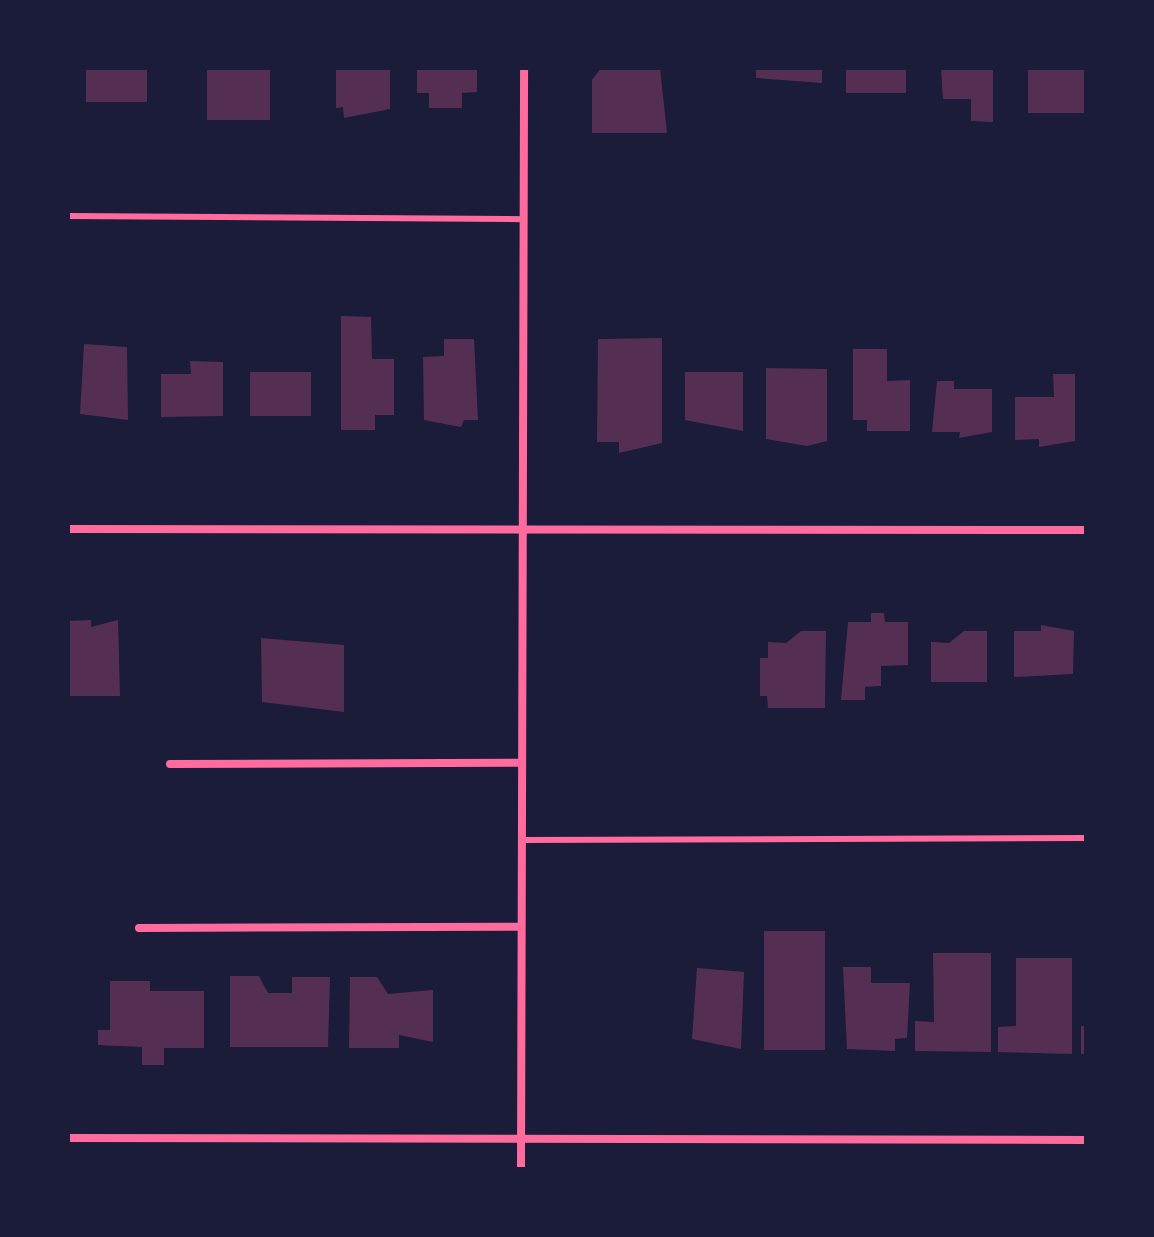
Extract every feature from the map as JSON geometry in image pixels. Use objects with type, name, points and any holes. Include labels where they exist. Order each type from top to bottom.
[{"type":"street","points":[[521,1169],[524,68]]},
{"type":"street","points":[[68,529],[523,532],[1086,530]]},
{"type":"street","points":[[170,764],[522,763]]},
{"type":"street","points":[[139,928],[520,927]]},
{"type":"street","points":[[68,1138],[1086,1140]]},
{"type":"lane","points":[[68,216],[524,219]]},
{"type":"lane","points":[[521,840],[1086,838]]},
{"type":"building","points":[[86,68],[147,68],[147,102],[86,102]]},
{"type":"building","points":[[207,68],[270,68],[270,120],[207,120]]},
{"type":"building","points":[[336,68],[390,68],[390,109],[344,118],[343,107],[336,108]]},
{"type":"building","points":[[417,68],[477,68],[477,92],[462,93],[462,108],[429,108],[429,93],[417,93]]},
{"type":"building","points":[[601,68],[660,68],[667,133],[592,133],[592,80]]},
{"type":"building","points":[[756,68],[822,68],[822,83],[756,78]]},
{"type":"building","points":[[846,68],[906,68],[906,93],[846,93]]},
{"type":"building","points":[[941,68],[993,68],[993,122],[971,121],[971,99],[943,99]]},
{"type":"building","points":[[1028,68],[1086,68],[1086,113],[1028,113]]},
{"type":"building","points":[[341,316],[371,317],[372,359],[394,359],[394,415],[375,415],[375,430],[341,430]]},
{"type":"building","points":[[662,338],[662,443],[619,453],[619,442],[597,442],[598,339]]},
{"type":"building","points":[[444,339],[474,339],[478,420],[464,420],[461,427],[424,420],[423,357],[444,356]]},
{"type":"building","points":[[84,344],[127,347],[128,420],[80,414]]},
{"type":"building","points":[[853,349],[887,349],[887,381],[910,380],[910,431],[867,431],[867,420],[853,420]]},
{"type":"building","points":[[190,361],[223,362],[223,416],[161,417],[161,374],[191,374]]},
{"type":"building","points":[[766,368],[827,369],[827,441],[807,446],[766,439]]},
{"type":"building","points":[[250,372],[311,372],[311,416],[250,416]]},
{"type":"building","points":[[685,372],[743,372],[743,431],[685,420]]},
{"type":"building","points":[[1053,374],[1075,374],[1075,441],[1039,447],[1039,439],[1015,440],[1015,397],[1054,397]]},
{"type":"building","points":[[937,381],[954,381],[954,389],[992,389],[992,432],[959,438],[960,432],[932,432]]},
{"type":"building","points":[[871,613],[884,613],[885,622],[908,622],[908,665],[881,666],[881,686],[865,687],[865,700],[841,700],[848,622],[871,622]]},
{"type":"building","points":[[91,620],[91,627],[118,620],[120,696],[68,696],[68,621]]},
{"type":"building","points":[[1041,625],[1074,631],[1073,674],[1014,677],[1014,631],[1041,631]]},
{"type":"building","points":[[801,631],[826,631],[825,708],[768,708],[767,696],[760,696],[760,658],[768,658],[768,642],[786,643]]},
{"type":"building","points":[[964,631],[987,631],[987,682],[931,682],[931,642],[949,643]]},
{"type":"building","points":[[261,638],[344,645],[344,712],[262,702]]},
{"type":"building","points":[[764,931],[825,931],[825,1050],[764,1050]]},
{"type":"building","points":[[933,953],[991,953],[991,1052],[915,1051],[915,1021],[934,1022]]},
{"type":"building","points":[[1016,958],[1072,958],[1072,1054],[998,1052],[998,1027],[1016,1026]]},
{"type":"building","points":[[843,967],[871,967],[871,983],[910,983],[907,1038],[895,1039],[895,1051],[847,1049]]},
{"type":"building","points":[[697,968],[744,972],[741,1049],[692,1039]]},
{"type":"building","points":[[230,976],[259,976],[268,993],[292,993],[292,977],[330,977],[328,1047],[230,1047]]},
{"type":"building","points":[[350,977],[377,977],[388,994],[433,990],[433,1042],[399,1035],[399,1048],[349,1048]]},
{"type":"building","points":[[110,981],[150,981],[150,991],[204,991],[204,1048],[164,1048],[164,1065],[142,1065],[142,1047],[98,1045],[98,1030],[110,1030]]},
{"type":"building","points":[[1081,1026],[1086,1026],[1086,1054],[1081,1054]]}]
